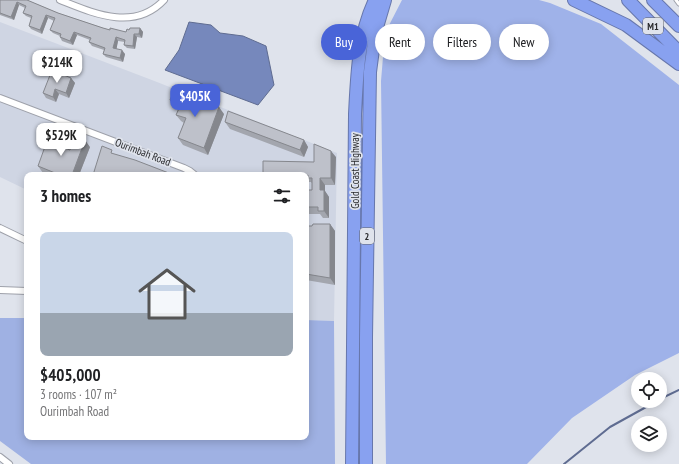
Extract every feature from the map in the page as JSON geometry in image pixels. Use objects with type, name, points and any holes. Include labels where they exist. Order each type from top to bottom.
[{"type":"highway","name":"Gold Coast Highway","points":[[366,464],[366,337],[370,72],[374,38],[385,0]]},
{"type":"highway","points":[[574,0],[626,25],[679,64]]},
{"type":"highway","name":"M1","points":[[628,0],[679,52]]},
{"type":"highway","name":"M1","points":[[653,0],[679,26]]},
{"type":"highway","name":"Gold Coast Highway","points":[[352,464],[355,114],[360,50],[365,28],[374,1]]},
{"type":"street","points":[[60,0],[98,14],[115,18],[132,17],[146,12],[164,0]]},
{"type":"street","name":"Ourimbah Road","points":[[0,98],[191,172]]},
{"type":"street","points":[[0,228],[24,240]]},
{"type":"street","points":[[0,290],[24,291]]},
{"type":"street","points":[[0,457],[9,464]]},
{"type":"lane","points":[[676,0],[679,4]]},
{"type":"shaded area","points":[[402,0],[539,0],[601,24],[679,85],[679,353],[641,372],[631,372],[631,378],[572,418],[527,464],[386,464],[381,81],[383,60],[425,60],[425,24],[390,24]]},
{"type":"shaded area","points":[[0,22],[337,153],[334,321],[309,320],[309,172],[24,172],[24,189],[0,177]]},
{"type":"shaded area","points":[[189,22],[211,25],[220,33],[243,36],[266,46],[274,85],[258,105],[165,70],[179,50]]},
{"type":"shaded area","points":[[0,318],[24,318],[24,440],[309,440],[309,320],[334,321],[335,464],[31,464],[0,441]]},
{"type":"building","points":[[0,0],[27,0],[58,13],[110,30],[110,28],[126,32],[127,29],[129,30],[130,28],[140,28],[139,34],[134,34],[133,46],[124,45],[125,40],[116,37],[113,48],[122,50],[120,58],[103,54],[105,48],[89,42],[91,38],[74,32],[70,41],[60,37],[61,34],[50,30],[55,18],[46,15],[40,30],[29,26],[32,16],[23,13],[26,6],[17,2],[11,17],[0,13]]},
{"type":"building","points":[[52,70],[71,78],[66,93],[55,89],[53,97],[43,93]]},
{"type":"building","points":[[174,90],[219,107],[204,148],[178,138],[186,118],[176,115],[181,104],[170,100]]},
{"type":"building","points":[[228,111],[304,140],[300,150],[225,122]]},
{"type":"building","points":[[75,136],[85,140],[73,172],[53,172],[38,166],[47,141],[70,150]]},
{"type":"building","points":[[314,144],[331,151],[331,178],[320,178],[320,190],[324,190],[324,211],[318,211],[318,207],[309,207],[309,190],[312,190],[312,178],[309,178],[309,172],[263,172],[263,161],[314,162]]},
{"type":"building","points":[[102,146],[112,150],[111,153],[166,172],[94,172]]},
{"type":"building","points":[[313,224],[330,224],[330,278],[309,274],[309,226],[312,226]]},
{"type":"waterway","points":[[667,396],[679,390]]},
{"type":"waterway","points":[[564,464],[610,427],[644,408]]}]
